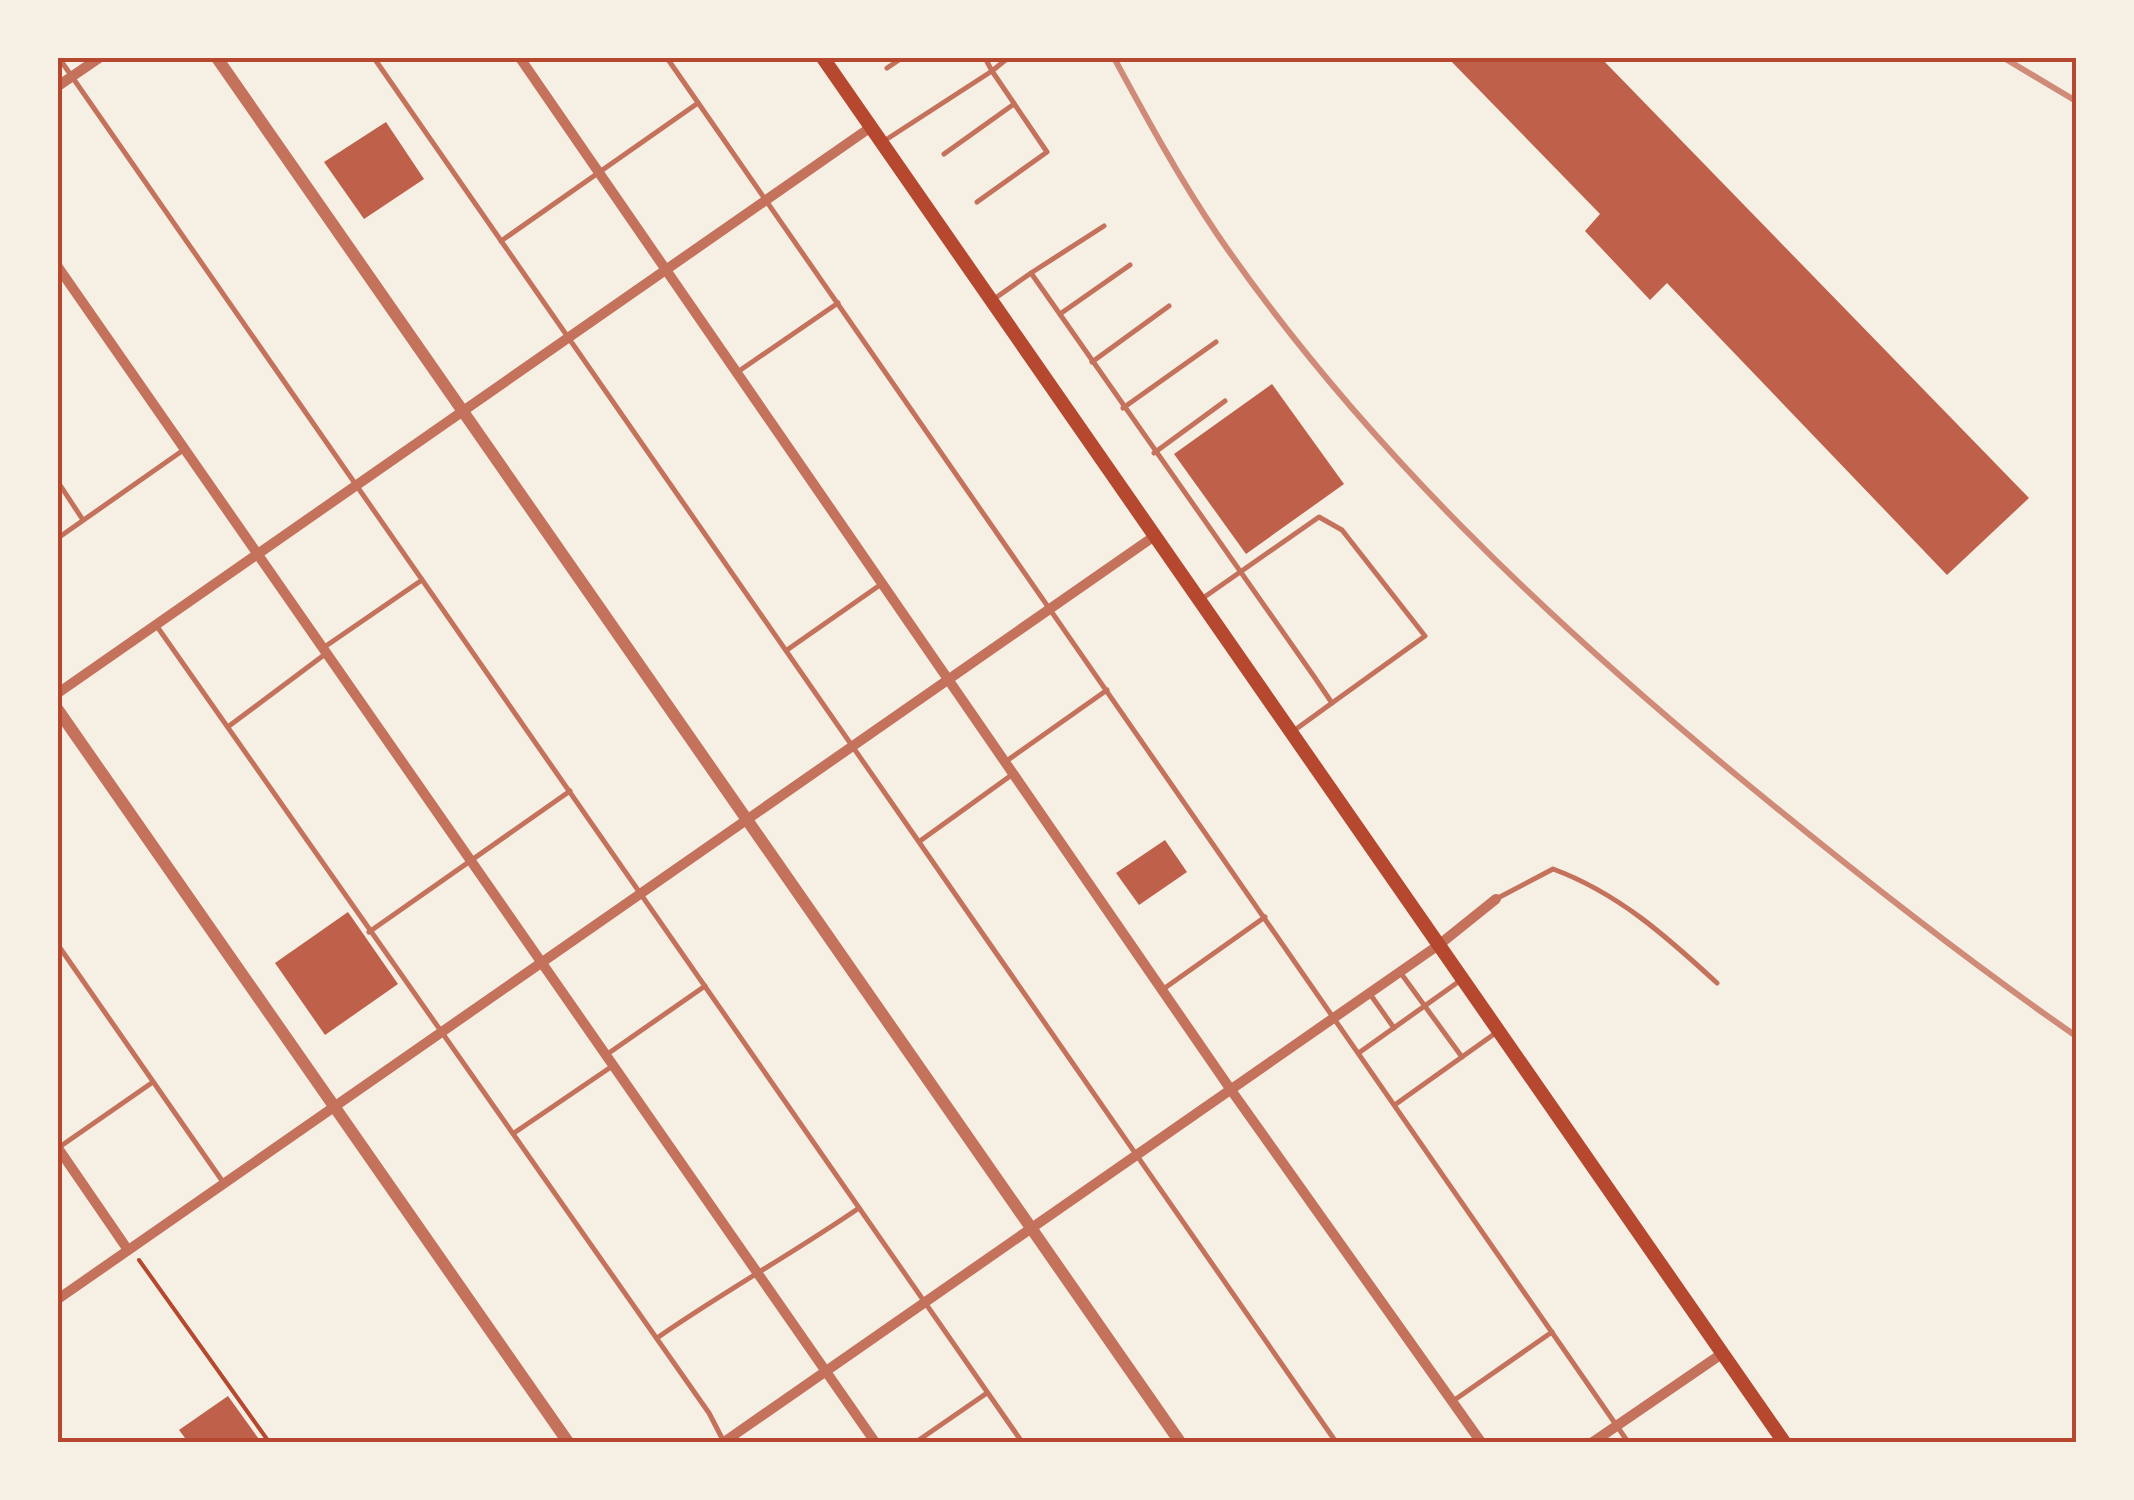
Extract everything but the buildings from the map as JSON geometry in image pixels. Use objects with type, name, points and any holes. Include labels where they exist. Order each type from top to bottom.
[{"type":"main road","points":[[823,58],[1784,1442]]},
{"type":"street","points":[[58,86],[98,58]]},
{"type":"street","points":[[217,58],[1180,1442]]},
{"type":"street","points":[[520,58],[1231,1090],[1481,1442]]},
{"type":"street","points":[[58,693],[871,128]]},
{"type":"street","points":[[58,267],[875,1442]]},
{"type":"street","points":[[58,1299],[1156,535]]},
{"type":"street","points":[[58,710],[568,1442]]},
{"type":"street","points":[[724,1442],[1335,1018],[1440,944],[1496,898]]},
{"type":"street","points":[[58,1148],[128,1250]]},
{"type":"street","points":[[1593,1442],[1722,1353]]},
{"type":"lane","points":[[59,58],[1022,1442]]},
{"type":"lane","points":[[374,58],[1336,1442]]},
{"type":"lane","points":[[666,58],[1628,1442]]},
{"type":"lane","points":[[887,68],[902,58]]},
{"type":"lane","points":[[976,202],[1047,152],[985,58]]},
{"type":"lane","points":[[882,142],[1008,58]]},
{"type":"lane","points":[[501,240],[698,103]]},
{"type":"lane","points":[[944,154],[1014,104]]},
{"type":"lane","points":[[992,301],[1104,226]]},
{"type":"lane","points":[[1060,314],[1130,266]]},
{"type":"lane","points":[[1031,273],[1332,703]]},
{"type":"lane","points":[[738,371],[838,303]]},
{"type":"lane","points":[[1092,362],[1169,306]]},
{"type":"lane","points":[[1123,408],[1216,342]]},
{"type":"lane","points":[[1154,453],[1225,401]]},
{"type":"lane","points":[[58,538],[184,450]]},
{"type":"lane","points":[[58,482],[83,520]]},
{"type":"lane","points":[[1201,600],[1319,517],[1342,530],[1426,636],[1292,732]]},
{"type":"lane","points":[[229,727],[422,580]]},
{"type":"lane","points":[[787,650],[882,583]]},
{"type":"lane","points":[[156,625],[657,1338],[724,1442]]},
{"type":"lane","points":[[1005,762],[1107,690]]},
{"type":"lane","points":[[920,841],[1013,774]]},
{"type":"lane","points":[[369,932],[570,791]]},
{"type":"lane","points":[[1496,898],[1553,869],[1591,883],[1650,922],[1717,983]]},
{"type":"lane","points":[[1162,990],[1265,916]]},
{"type":"lane","points":[[58,945],[224,1184]]},
{"type":"lane","points":[[1400,972],[1462,1057]]},
{"type":"lane","points":[[1359,1053],[1464,978]]},
{"type":"lane","points":[[606,1054],[704,986]]},
{"type":"lane","points":[[1369,994],[1394,1028]]},
{"type":"lane","points":[[1395,1104],[1500,1030]]},
{"type":"lane","points":[[514,1133],[614,1066]]},
{"type":"lane","points":[[58,1148],[154,1082]]},
{"type":"lane","points":[[657,1338],[737,1282],[758,1273],[859,1208]]},
{"type":"lane","points":[[1453,1401],[1552,1332]]},
{"type":"lane","points":[[916,1442],[988,1394]]},
{"type":"path","points":[[128,1250],[150,1271],[268,1442]]},
{"type":"railway","points":[[1114,58],[1189,191],[1273,311],[1333,386],[1462,527],[1601,659],[1746,783],[1908,913],[2076,1036]]},
{"type":"railway","points":[[2004,58],[2076,101]]}]
